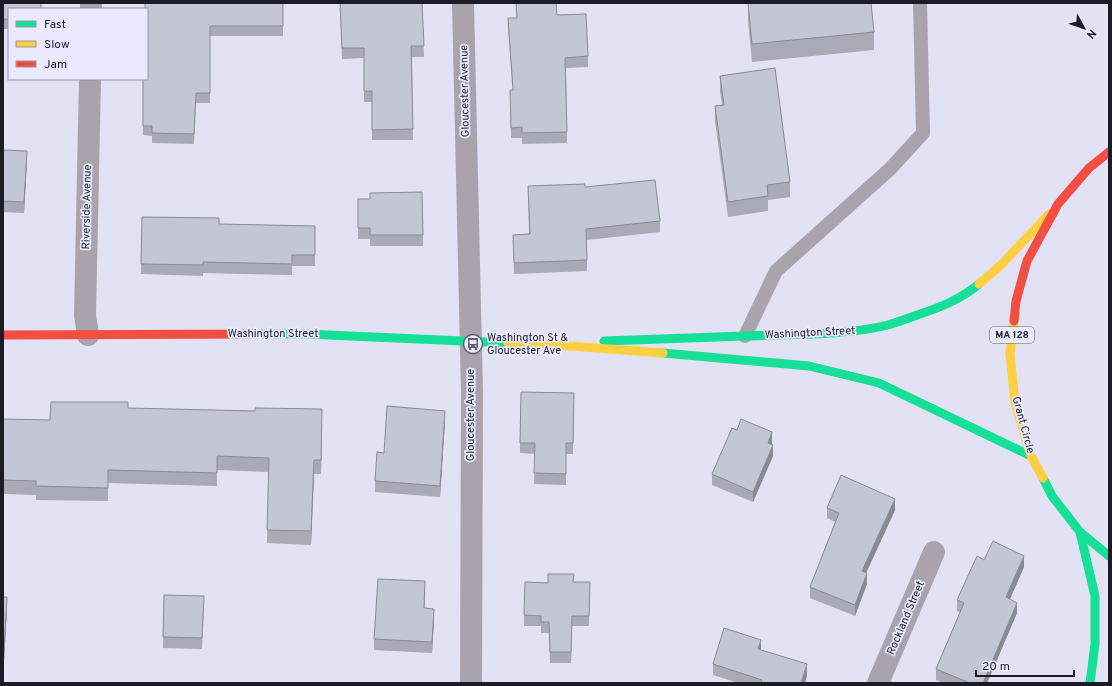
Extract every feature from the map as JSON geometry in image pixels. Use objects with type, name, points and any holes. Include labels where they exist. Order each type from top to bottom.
[{"type":"main road","name":"Grant Circle","points":[[1109,152],[1089,168],[1058,204],[1027,261],[1016,301],[1010,354],[1015,403],[1031,456],[1052,496],[1080,532],[1109,556]]},
{"type":"main road","name":"Washington Street","points":[[543,344],[845,332],[888,325],[954,301],[972,290],[1001,265],[1058,204]]},
{"type":"main road","name":"Washington Street","points":[[3,334],[306,334],[543,344],[809,366],[879,383],[1031,456]]},
{"type":"main road","name":"MA 128","points":[[1080,532],[1095,596],[1095,644],[1090,683]]},
{"type":"street","name":"Gloucester Avenue","points":[[462,3],[472,393],[471,683]]},
{"type":"street","name":"Riverside Avenue","points":[[88,335],[85,315],[90,80]]},
{"type":"street","name":"Rockland Street","points":[[878,683],[934,552]]},
{"type":"lane","points":[[745,336],[776,271],[890,169],[923,133],[920,3]]},
{"type":"building","points":[[3,3],[41,3],[41,8],[8,8],[8,19],[3,19]]},
{"type":"building","points":[[145,3],[283,3],[283,26],[210,26],[210,93],[196,93],[194,134],[152,133],[152,126],[143,126],[143,80],[148,80],[148,8],[145,8]]},
{"type":"building","points":[[340,3],[422,3],[424,46],[411,46],[413,129],[372,130],[372,91],[364,91],[364,48],[342,48]]},
{"type":"building","points":[[516,3],[556,3],[557,15],[586,14],[588,56],[565,58],[567,132],[522,133],[522,127],[511,128],[510,90],[513,90],[508,18],[517,18]]},
{"type":"building","points":[[748,3],[871,3],[874,32],[752,44]]},
{"type":"building","points":[[775,68],[790,182],[767,185],[768,196],[728,202],[715,106],[724,105],[720,76]]},
{"type":"building","points":[[3,150],[27,151],[24,202],[3,201]]},
{"type":"building","points":[[655,180],[660,221],[586,229],[587,260],[514,263],[513,235],[530,234],[528,186],[585,184],[585,187]]},
{"type":"building","points":[[422,192],[423,235],[370,235],[370,228],[358,228],[358,199],[370,199],[370,193]]},
{"type":"building","points":[[142,217],[219,218],[219,224],[315,226],[315,255],[292,255],[292,264],[203,262],[203,265],[141,264]]},
{"type":"building","points":[[521,392],[574,393],[573,443],[566,443],[566,474],[534,473],[535,443],[520,443]]},
{"type":"building","points":[[51,402],[128,402],[128,408],[255,411],[255,408],[322,409],[321,460],[314,460],[311,531],[267,530],[269,458],[217,456],[217,473],[108,470],[108,488],[36,486],[36,481],[3,480],[3,419],[50,420]]},
{"type":"building","points":[[387,406],[445,411],[440,486],[375,481],[377,452],[384,453]]},
{"type":"building","points":[[741,419],[772,432],[768,443],[773,445],[753,492],[712,474],[732,428],[737,430]]},
{"type":"building","points":[[841,475],[895,499],[862,571],[867,573],[855,605],[810,587],[839,513],[827,508]]},
{"type":"building","points":[[993,541],[1024,556],[1006,597],[1017,603],[983,683],[970,683],[936,669],[964,603],[957,600],[977,556],[984,560]]},
{"type":"building","points":[[548,574],[574,574],[573,582],[590,582],[589,616],[572,616],[571,652],[550,652],[549,622],[541,622],[541,616],[524,615],[525,582],[548,583]]},
{"type":"building","points":[[378,579],[425,581],[424,608],[434,609],[432,642],[374,639]]},
{"type":"building","points":[[164,595],[204,596],[202,638],[163,637]]},
{"type":"building","points":[[3,597],[7,597],[4,651],[3,651]]},
{"type":"building","points":[[724,628],[761,640],[758,649],[807,664],[801,683],[761,683],[762,680],[713,664]]},
{"type":"traffic: fast","points":[[745,336],[799,335],[871,329],[888,325],[943,305],[965,294],[979,284]]},
{"type":"traffic: fast","points":[[252,334],[306,334],[508,343]]},
{"type":"traffic: fast","points":[[604,341],[745,336]]},
{"type":"traffic: fast","points":[[663,353],[809,366],[879,383],[1031,456]]},
{"type":"traffic: fast","points":[[1043,478],[1052,496],[1080,532],[1109,556]]},
{"type":"traffic: fast","points":[[1080,532],[1095,596],[1095,644],[1090,683]]},
{"type":"traffic: slow","points":[[979,284],[1001,265],[1049,214]]},
{"type":"traffic: slow","points":[[1014,321],[1010,354],[1015,403],[1031,456],[1043,478]]},
{"type":"traffic: slow","points":[[508,343],[543,344],[663,353]]},
{"type":"traffic: jam","points":[[1014,321],[1016,301],[1027,261],[1058,204],[1089,168],[1109,152]]},
{"type":"traffic: jam","points":[[3,335],[252,334]]},
{"type":"place","name":"Washington St & Gloucester Ave","points":[[473,344]]}]
